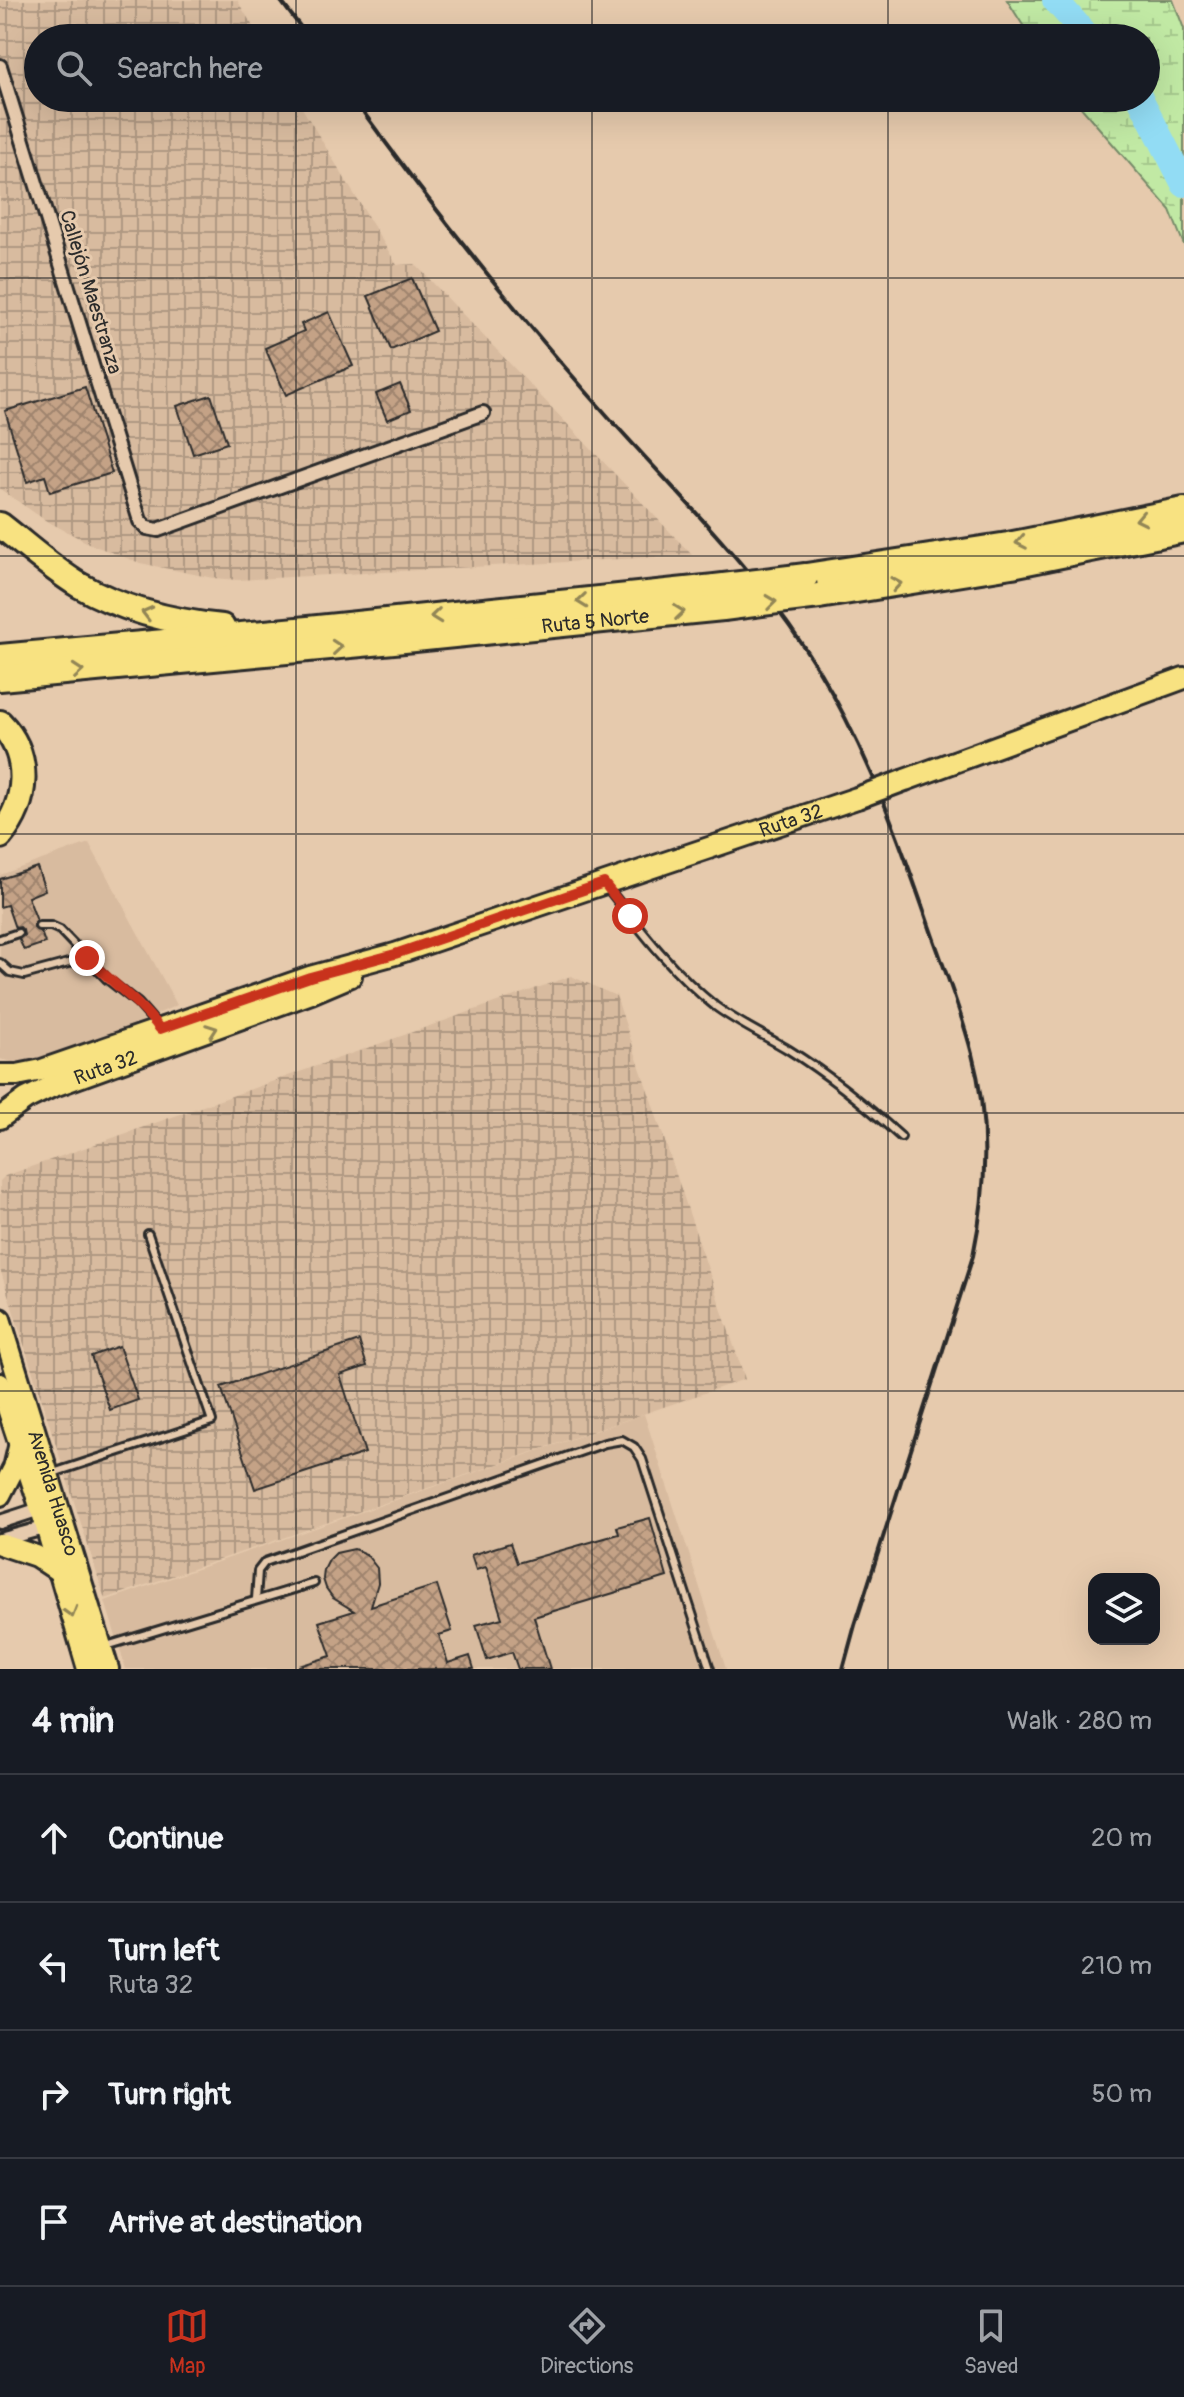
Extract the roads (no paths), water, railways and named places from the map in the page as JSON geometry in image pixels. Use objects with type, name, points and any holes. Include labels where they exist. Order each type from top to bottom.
[{"type":"highway","name":"Ruta 5 Norte","points":[[0,678],[415,639],[719,597],[957,574],[1102,537],[1184,510]]},
{"type":"highway","points":[[0,525],[78,584],[134,610],[197,624],[308,629]]},
{"type":"highway","name":"Ruta 5 Norte","points":[[1102,537],[1184,530]]},
{"type":"highway","name":"Ruta 5 Norte","points":[[0,657],[719,597]]},
{"type":"highway","points":[[0,723],[15,742],[23,774],[17,809],[0,836]]},
{"type":"main road","name":"Ruta 32","points":[[0,1075],[42,1070],[163,1038],[311,993],[395,954],[857,798],[1184,678]]},
{"type":"main road","name":"Ruta 32","points":[[0,1118],[26,1099],[163,1038]]},
{"type":"main road","name":"Avenida Huasco","points":[[0,1319],[48,1474],[60,1572],[90,1656],[108,1669]]},
{"type":"main road","name":"Avenida Huasco","points":[[0,1384],[20,1443],[51,1515],[90,1656]]},
{"type":"main road","points":[[0,1495],[14,1468],[20,1443]]},
{"type":"main road","points":[[0,1542],[36,1556],[60,1572]]},
{"type":"street","name":"Callejón Maestranza","points":[[0,66],[140,521],[147,528],[158,530],[483,413]]},
{"type":"street","points":[[0,1522],[51,1515]]},
{"type":"street","points":[[0,1542],[51,1515]]},
{"type":"lane","points":[[604,883],[654,945],[697,991],[736,1020],[823,1073],[901,1137]]},
{"type":"lane","points":[[39,926],[60,930],[107,979],[138,1003],[163,1038]]},
{"type":"lane","points":[[0,939],[18,933]]},
{"type":"lane","points":[[0,963],[10,972],[24,975],[87,958]]},
{"type":"lane","points":[[48,1474],[212,1421],[148,1234]]},
{"type":"lane","points":[[256,1599],[258,1571],[265,1562],[605,1443],[622,1440],[634,1447],[642,1459],[710,1669]]},
{"type":"lane","points":[[90,1656],[256,1599],[314,1583]]},
{"type":"waterway","points":[[1055,0],[1076,24]]},
{"type":"waterway","points":[[1147,112],[1184,184]]},
{"type":"railway","points":[[280,0],[298,24]]},
{"type":"railway","points":[[363,112],[512,304],[747,571],[796,635],[853,733],[883,800],[964,1024],[978,1079],[984,1130],[984,1180],[978,1231],[973,1256],[843,1669]]}]
